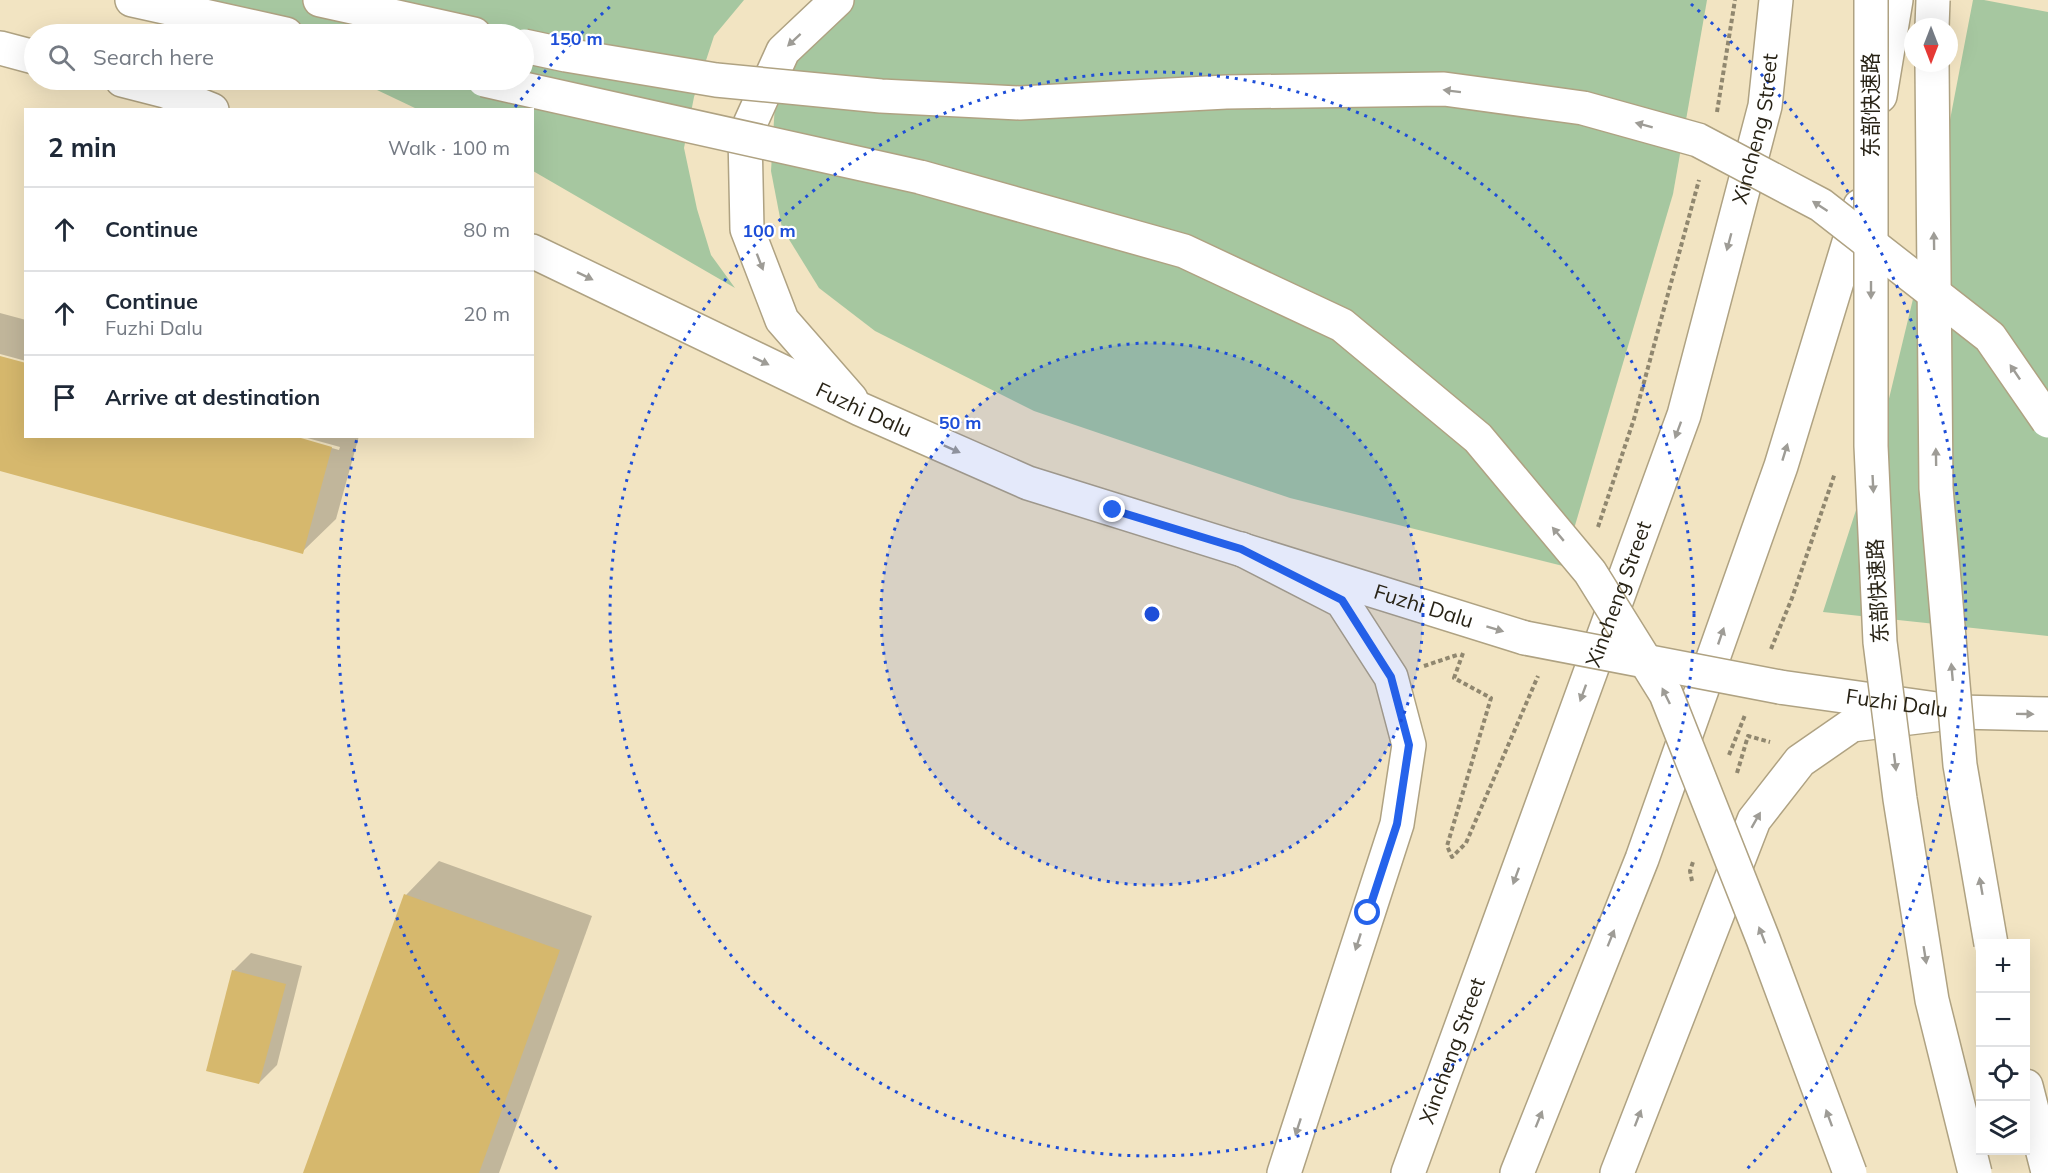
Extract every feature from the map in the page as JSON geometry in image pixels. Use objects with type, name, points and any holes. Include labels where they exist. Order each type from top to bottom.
[{"type":"main road","points":[[132,0],[241,24]]},
{"type":"main road","points":[[320,0],[429,24]]},
{"type":"main road","points":[[837,0],[783,51],[745,135],[747,229],[782,320],[860,409]]},
{"type":"main road","name":"Xincheng Street","points":[[1408,1173],[1684,415],[1765,106],[1776,0]]},
{"type":"main road","name":"东部快速路","points":[[1871,0],[1871,446],[1880,642],[1900,799],[1932,1000],[1975,1173]]},
{"type":"main road","points":[[1517,1173],[1642,859],[1781,466],[1858,215],[1896,0]]},
{"type":"main road","points":[[1932,18],[1933,0]]},
{"type":"main road","points":[[0,48],[24,54]]},
{"type":"main road","points":[[534,48],[716,80],[881,96],[1020,103],[1226,92],[1444,90],[1583,108],[1698,140],[1821,205],[1990,337],[2048,421]]},
{"type":"main road","points":[[1932,72],[1936,488],[1960,765],[1990,939]]},
{"type":"main road","points":[[161,90],[207,108]]},
{"type":"main road","points":[[529,90],[920,177],[1184,251],[1342,325],[1478,438],[1590,572],[1666,694],[1763,939],[1850,1173]]},
{"type":"main road","name":"Fuzhi Dalu","points":[[534,252],[860,409],[1028,483],[1526,639],[1780,687],[1958,712],[2048,714]]},
{"type":"main road","points":[[1241,549],[1342,600],[1391,677],[1409,745],[1397,824],[1284,1173]]},
{"type":"main road","points":[[1617,1173],[1754,820],[1800,761],[1852,725],[1958,712]]},
{"type":"main road","points":[[2029,1101],[2048,1172]]},
{"type":"path","points":[[1716,116],[1735,0]]},
{"type":"path","points":[[1597,531],[1634,419],[1701,172]]},
{"type":"path","points":[[1473,655],[1463,653],[1454,678],[1491,698],[1447,846],[1452,857],[1466,843],[1540,672]]},
{"type":"path","points":[[1748,736],[1773,743],[1776,735]]},
{"type":"green space","points":[[176,0],[744,0],[714,36],[694,97],[684,148],[697,209],[711,255],[735,288],[534,172],[534,108],[415,108],[377,90],[534,90],[534,24],[235,24]]},
{"type":"green space","points":[[830,0],[1707,0],[1673,194],[1563,566],[1290,498],[1034,411],[875,331],[819,288],[782,228],[771,171],[775,103],[789,53]]},
{"type":"green space","points":[[1973,0],[2048,12],[2048,636],[1823,612],[1880,436],[1926,245]]},
{"type":"building","points":[[0,356],[24,362],[24,438],[301,438],[332,447],[303,554],[0,471]]},
{"type":"building","points":[[404,894],[560,950],[479,1173],[303,1173]]},
{"type":"building","points":[[232,970],[286,984],[259,1084],[206,1071]]},
{"type":"route","points":[[1113,510],[1241,549],[1342,600],[1391,677],[1409,745],[1397,824],[1368,913]]}]
